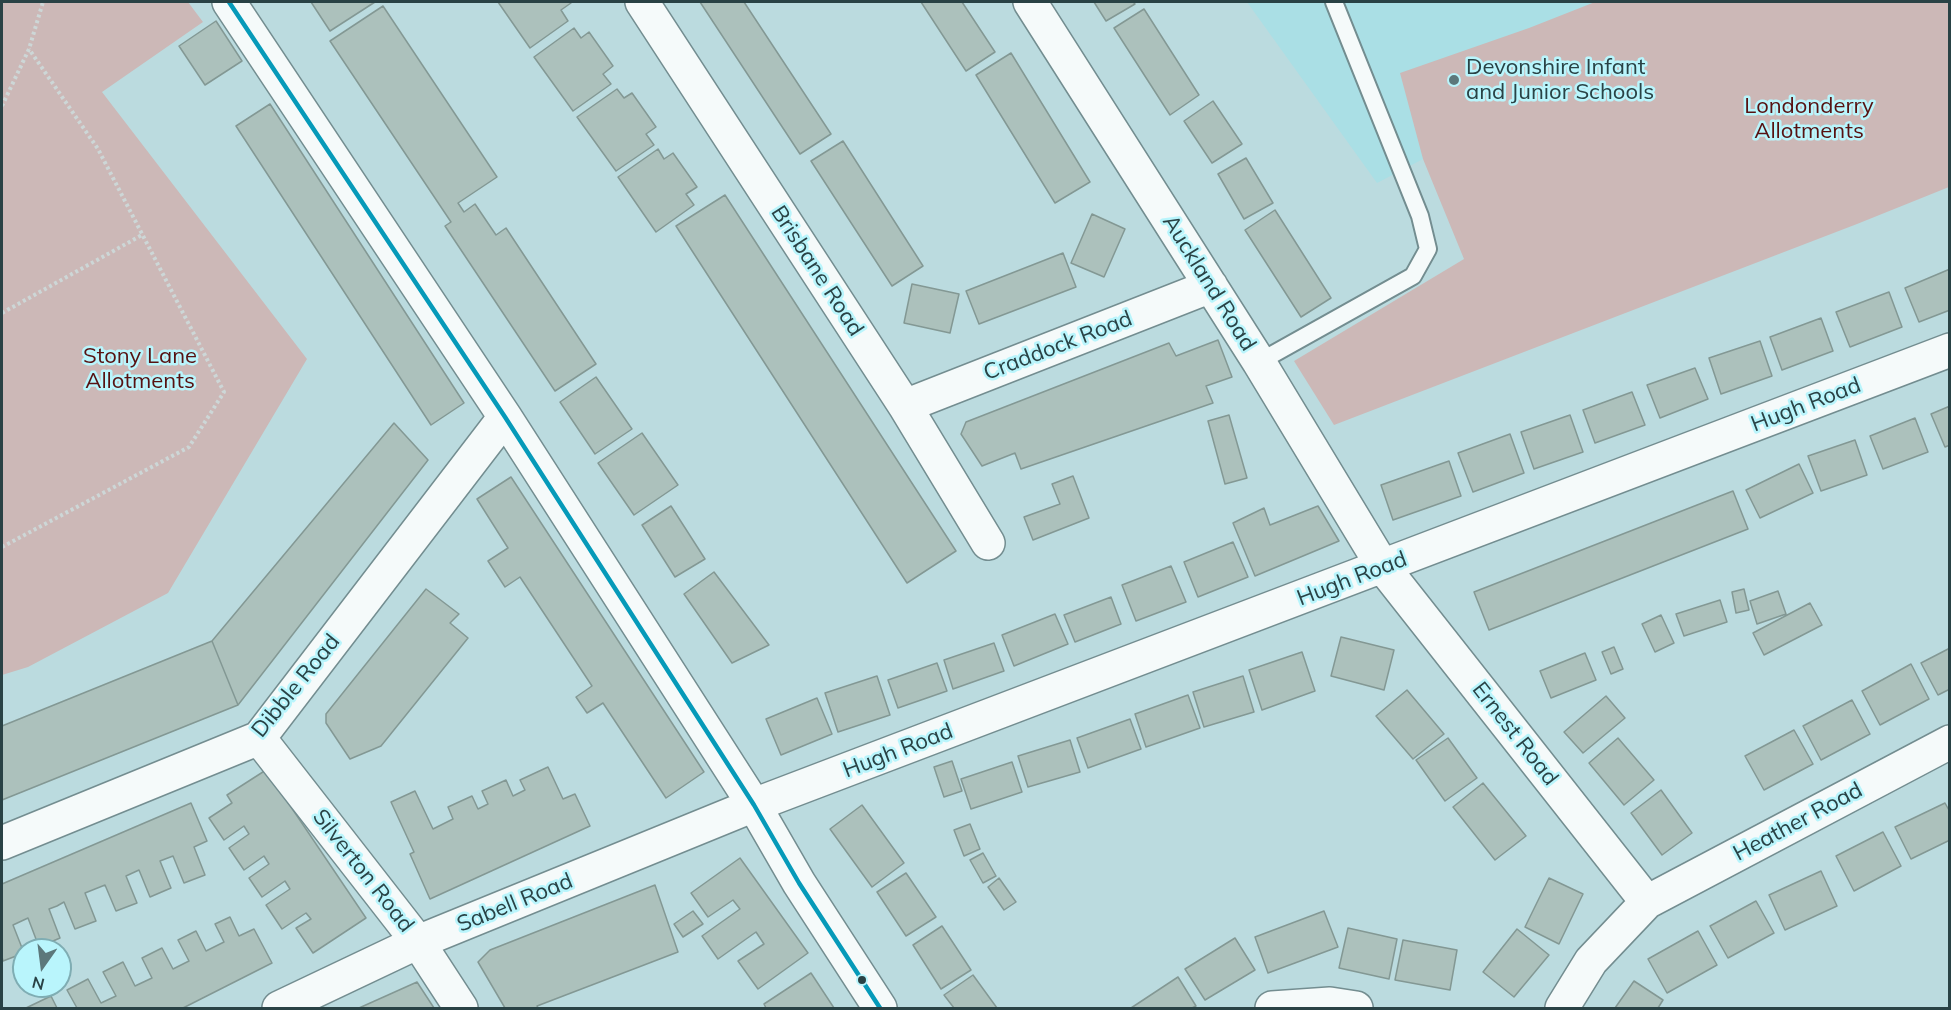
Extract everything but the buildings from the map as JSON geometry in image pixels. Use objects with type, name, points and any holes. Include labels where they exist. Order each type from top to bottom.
[{"type":"street","points":[[229,2],[505,417],[754,805],[799,883],[880,1008]]},
{"type":"street","name":"Brisbane Road","points":[[642,2],[905,406],[988,543]]},
{"type":"street","name":"Auckland Road","points":[[1030,2],[1259,362],[1383,567]]},
{"type":"street","name":"Craddock Road","points":[[905,406],[1211,286]]},
{"type":"street","name":"Hugh Road","points":[[754,805],[1950,350]]},
{"type":"street","name":"Dibble Road","points":[[2,843],[259,738],[505,417]]},
{"type":"street","name":"Ernest Road","points":[[1383,567],[1647,902]]},
{"type":"street","name":"Silverton Road","points":[[259,738],[418,942],[461,1008]]},
{"type":"street","name":"Heather Road","points":[[1562,1008],[1591,961],[1647,902],[1950,742]]},
{"type":"street","name":"Sabell Road","points":[[279,1008],[418,942],[754,805]]},
{"type":"street","points":[[1272,1008],[1330,1004],[1356,1008]]},
{"type":"lane","points":[[1259,362],[1413,276],[1428,249],[1420,216],[1334,2]]},
{"type":"path","points":[[2,106],[28,49],[43,2]]},
{"type":"path","points":[[2,547],[189,447],[224,392],[98,149],[28,49]]},
{"type":"path","points":[[2,313],[142,235]]},
{"type":"shaded area","name":"Devonshire Infant and Junior Schools","points":[[1247,2],[1787,2],[1423,159],[1377,183]]},
{"type":"green space","name":"Stony Lane Allotments","points":[[2,2],[188,2],[203,22],[102,92],[307,359],[168,593],[28,667],[2,675]]},
{"type":"green space","name":"Londonderry Allotments","points":[[1595,2],[1949,2],[1949,187],[1334,425],[1294,361],[1464,259],[1423,159],[1400,73],[1529,28]]},
{"type":"transit line","points":[[229,2],[505,417],[754,805],[799,883],[880,1008]]},
{"type":"place","name":"Devonshire Infant and Junior Schools","points":[[1454,80]]}]
